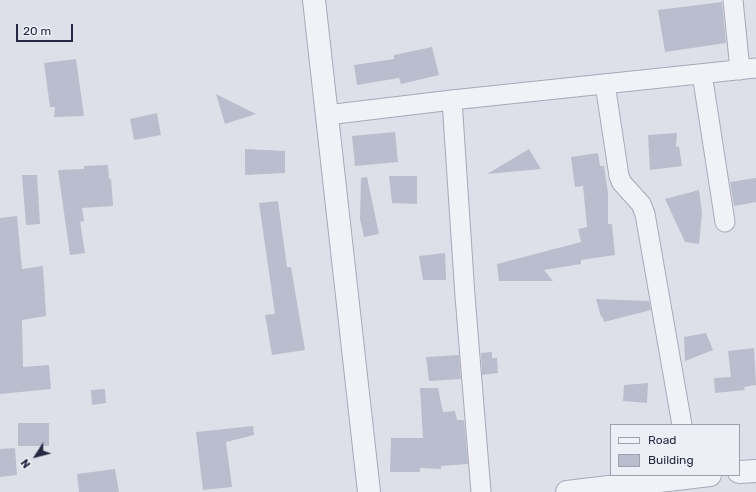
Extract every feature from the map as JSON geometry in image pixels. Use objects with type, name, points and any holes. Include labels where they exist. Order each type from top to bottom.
[{"type":"street","points":[[314,0],[369,492]]},
{"type":"street","points":[[327,115],[452,100],[748,69],[733,0]]},
{"type":"street","points":[[702,74],[725,222]]},
{"type":"street","points":[[605,84],[619,176],[622,183],[641,204],[645,214],[682,424]]},
{"type":"street","points":[[452,100],[465,296],[481,492]]},
{"type":"street","points":[[740,472],[756,471]]},
{"type":"street","points":[[567,492],[697,476]]},
{"type":"building","points":[[722,2],[726,43],[665,52],[658,10]]},
{"type":"building","points":[[432,47],[439,75],[401,84],[399,78],[357,85],[354,65],[394,59],[394,55]]},
{"type":"building","points":[[76,59],[84,116],[54,117],[55,107],[50,107],[44,63]]},
{"type":"building","points":[[216,94],[256,114],[225,124]]},
{"type":"building","points":[[157,113],[161,135],[134,140],[130,119]]},
{"type":"building","points":[[395,132],[398,162],[355,166],[352,136]]},
{"type":"building","points":[[677,133],[676,147],[679,146],[682,166],[650,170],[648,135]]},
{"type":"building","points":[[245,149],[285,151],[285,173],[245,175]]},
{"type":"building","points":[[529,149],[541,169],[487,174]]},
{"type":"building","points":[[598,153],[600,166],[604,166],[608,193],[608,224],[612,224],[615,255],[581,260],[581,264],[544,270],[553,281],[499,281],[497,264],[581,242],[578,229],[587,227],[583,186],[575,187],[571,157]]},
{"type":"building","points":[[108,165],[109,179],[111,178],[113,206],[82,208],[84,221],[80,222],[85,253],[70,255],[58,170],[84,169],[84,166]]},
{"type":"building","points":[[22,175],[37,175],[40,224],[26,225]]},
{"type":"building","points":[[389,176],[417,176],[417,204],[392,203]]},
{"type":"building","points":[[367,177],[379,234],[364,237],[360,219],[361,178]]},
{"type":"building","points":[[756,178],[756,202],[734,206],[730,182]]},
{"type":"building","points":[[699,190],[702,213],[699,244],[685,242],[665,199]]},
{"type":"building","points":[[278,201],[287,267],[291,267],[305,350],[272,355],[265,315],[275,314],[259,203]]},
{"type":"building","points":[[17,216],[22,269],[43,266],[46,316],[22,320],[23,367],[49,365],[51,389],[0,394],[0,218]]},
{"type":"building","points":[[445,253],[446,280],[423,280],[419,256]]},
{"type":"building","points":[[596,299],[649,301],[651,310],[604,322]]},
{"type":"building","points":[[706,333],[713,350],[685,361],[684,337]]},
{"type":"building","points":[[754,348],[756,385],[744,387],[745,390],[715,393],[714,378],[731,377],[728,351]]},
{"type":"building","points":[[492,352],[492,358],[497,358],[498,373],[482,375],[481,353]]},
{"type":"building","points":[[459,355],[461,379],[429,381],[426,357]]},
{"type":"building","points":[[648,383],[647,403],[623,401],[624,385]]},
{"type":"building","points":[[420,388],[438,388],[443,412],[455,411],[457,420],[464,420],[468,464],[441,466],[441,469],[420,468],[420,472],[390,472],[391,438],[423,438]]},
{"type":"building","points":[[105,389],[106,403],[92,405],[91,390]]},
{"type":"building","points":[[18,423],[49,423],[49,446],[18,446]]},
{"type":"building","points":[[253,426],[254,435],[226,442],[232,487],[203,490],[196,432]]},
{"type":"building","points":[[15,448],[17,475],[0,477],[0,449]]},
{"type":"building","points":[[115,469],[119,492],[79,492],[77,474]]}]
